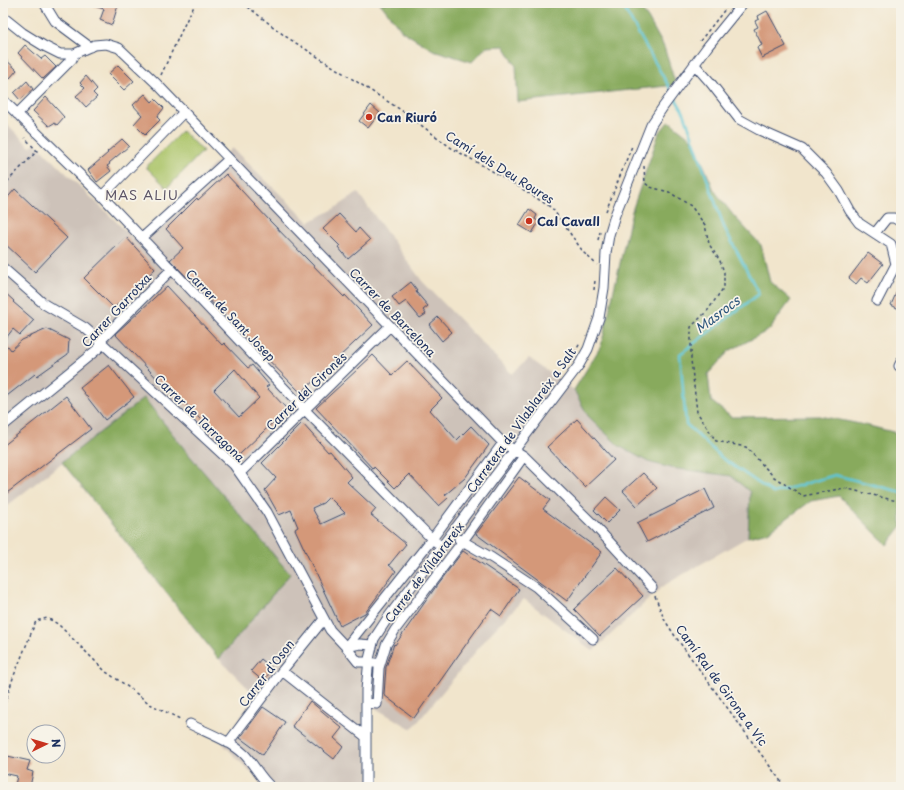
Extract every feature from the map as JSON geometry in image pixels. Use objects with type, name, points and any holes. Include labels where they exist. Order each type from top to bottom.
[{"type":"street","points":[[3,17],[23,34],[60,54],[74,54],[90,46],[55,21],[44,3]]},
{"type":"street","name":"Carretera de Vilablareix a Salt","points":[[366,787],[367,682],[372,645],[379,630],[568,380],[588,349],[599,318],[609,235],[615,215],[651,125],[724,25],[743,3]]},
{"type":"street","name":"Carrer de Barcelona","points":[[90,46],[106,44],[119,48],[157,84],[504,443],[524,456],[595,526],[652,588]]},
{"type":"street","points":[[17,114],[72,60],[74,54]]},
{"type":"street","points":[[695,65],[739,119],[759,130],[802,149],[826,173],[859,223],[891,244],[896,264],[877,301]]},
{"type":"street","name":"Carrer de Sant Josep","points":[[3,100],[102,196],[304,409],[432,539],[441,546]]},
{"type":"street","points":[[102,196],[184,112]]},
{"type":"street","points":[[142,238],[229,159]]},
{"type":"street","points":[[875,233],[887,218],[894,218],[901,222]]},
{"type":"street","name":"Carrer de Tarragona","points":[[3,268],[44,304],[85,328],[234,465],[268,512],[330,630],[346,646],[358,662],[367,682]]},
{"type":"street","name":"Carrer Garrotxa","points":[[3,426],[99,348],[100,341],[171,270]]},
{"type":"street","name":"Carrer del Gironès","points":[[240,473],[390,326]]},
{"type":"street","name":"Carrer de Vilabrareix","points":[[346,646],[432,539],[504,443]]},
{"type":"street","name":"Carrer de Vilabrareix","points":[[366,704],[377,704],[380,664],[386,645],[395,630],[463,541],[524,456]]},
{"type":"street","points":[[451,534],[492,558],[536,587],[593,639]]},
{"type":"street","name":"Carrer d'Oson","points":[[228,743],[282,671],[324,619]]},
{"type":"street","points":[[346,646],[360,644],[372,645]]},
{"type":"street","points":[[358,662],[380,664]]},
{"type":"street","points":[[282,671],[366,737]]},
{"type":"street","points":[[190,724],[228,743],[243,753],[263,780],[271,787]]},
{"type":"path","points":[[157,84],[196,3]]},
{"type":"path","name":"Camí dels Deu Roures","points":[[243,3],[284,36],[401,110],[450,147],[513,183],[552,208],[584,253],[596,265]]},
{"type":"path","points":[[3,186],[37,151],[25,138]]},
{"type":"path","points":[[632,148],[644,154],[645,183],[650,187],[669,192],[691,206],[705,225],[709,244],[720,261],[724,272],[724,287],[708,310],[691,327],[691,360],[697,412],[716,441],[746,447],[774,477],[803,496],[844,488],[901,502]]},
{"type":"path","points":[[593,295],[595,280]]},
{"type":"path","points":[[570,362],[582,339]]},
{"type":"path","name":"Camí Ral de Girona a Vic","points":[[652,588],[664,619],[675,636],[785,787]]},
{"type":"path","points":[[3,709],[13,678],[36,621],[47,618],[58,624],[106,672],[150,704],[190,724]]},
{"type":"shaded area","points":[[3,120],[30,147],[35,143],[134,239],[232,148],[309,222],[334,209],[358,193],[422,281],[512,374],[529,358],[574,390],[588,416],[619,446],[649,462],[671,468],[731,476],[751,492],[748,537],[663,586],[593,651],[524,599],[491,633],[412,729],[373,707],[370,787],[268,787],[262,784],[223,744],[255,695],[219,659],[289,574],[190,456],[144,398],[3,509]]},
{"type":"green space","points":[[380,3],[636,3],[648,18],[664,47],[676,85],[518,102],[516,66],[504,46],[486,47],[472,62],[433,50],[402,31]]},
{"type":"green space","points":[[669,121],[693,140],[714,190],[733,215],[761,245],[770,282],[791,300],[769,330],[729,351],[708,374],[711,401],[731,417],[820,416],[901,434],[901,527],[887,545],[839,496],[811,501],[768,532],[748,537],[750,492],[731,476],[671,468],[648,462],[619,446],[588,416],[574,390],[601,346],[632,211],[659,133]]},
{"type":"green space","points":[[182,131],[203,151],[167,188],[146,167]]},
{"type":"green space","points":[[144,398],[190,456],[290,574],[219,659],[62,462]]},
{"type":"building","points":[[91,3],[111,3],[118,5],[112,25],[100,20],[104,9],[91,5]]},
{"type":"building","points":[[767,11],[786,46],[762,58],[757,48],[762,45],[754,29],[758,27],[755,21],[759,19],[758,16]]},
{"type":"building","points":[[25,45],[41,59],[45,56],[56,67],[43,79],[18,53]]},
{"type":"building","points":[[3,57],[17,70],[10,78],[3,72]]},
{"type":"building","points":[[118,65],[134,81],[124,90],[108,74]]},
{"type":"building","points":[[86,76],[97,89],[93,93],[97,97],[86,107],[76,96],[85,88],[80,83]]},
{"type":"building","points":[[27,81],[33,89],[20,100],[14,93]]},
{"type":"building","points":[[145,94],[152,102],[155,99],[164,108],[157,117],[160,120],[145,135],[134,124],[142,115],[133,105]]},
{"type":"building","points":[[46,97],[64,117],[57,125],[54,123],[49,126],[33,111]]},
{"type":"building","name":"Can Riuró","points":[[371,105],[380,113],[368,128],[359,121]]},
{"type":"building","points":[[122,139],[129,146],[109,163],[110,164],[107,166],[111,171],[97,182],[88,170]]},
{"type":"building","points":[[226,174],[270,221],[344,297],[345,295],[373,325],[301,393],[170,260],[183,248],[166,229],[197,198],[198,200]]},
{"type":"building","points":[[15,189],[67,238],[35,272],[3,242],[3,203]]},
{"type":"building","name":"Cal Cavall","points":[[529,209],[537,215],[535,219],[539,222],[532,233],[519,225]]},
{"type":"building","points":[[339,214],[356,232],[359,228],[370,240],[348,259],[338,247],[340,246],[323,229]]},
{"type":"building","points":[[126,237],[155,269],[114,308],[84,278]]},
{"type":"building","points":[[868,253],[883,264],[868,283],[861,278],[856,284],[849,278]]},
{"type":"building","points":[[411,282],[417,290],[416,292],[428,306],[423,310],[426,314],[420,318],[406,301],[399,306],[392,297]]},
{"type":"building","points":[[901,282],[901,310],[891,305]]},
{"type":"building","points":[[167,286],[222,345],[224,343],[248,368],[252,365],[269,385],[266,387],[287,409],[239,455],[217,433],[215,435],[169,386],[166,388],[115,334]],"holes":[[[235,369],[259,398],[239,417],[214,390]]]},
{"type":"building","points":[[3,291],[14,301],[13,302],[34,320],[20,335],[13,329],[3,342]]},
{"type":"building","points":[[438,317],[452,332],[442,341],[429,325]]},
{"type":"building","points":[[47,329],[69,340],[68,354],[37,376],[35,374],[3,399],[3,349],[8,346],[11,350],[22,340]]},
{"type":"building","points":[[373,355],[392,375],[407,361],[442,398],[430,410],[457,440],[471,426],[489,445],[465,478],[445,495],[448,498],[439,506],[409,474],[395,488],[374,467],[373,469],[316,408]]},
{"type":"building","points":[[109,365],[134,397],[105,420],[80,388]]},
{"type":"building","points":[[66,396],[91,429],[3,496],[3,446]]},
{"type":"building","points":[[577,419],[614,460],[585,487],[547,447]]},
{"type":"building","points":[[302,423],[328,452],[330,451],[352,477],[347,482],[376,509],[371,515],[406,544],[389,565],[396,571],[365,613],[340,626],[295,529],[298,527],[291,510],[279,515],[265,490],[276,478],[262,463]],"holes":[[[329,497],[345,513],[321,524],[312,508],[323,503]]]},
{"type":"building","points":[[643,473],[657,488],[637,506],[623,491]]},
{"type":"building","points":[[519,477],[550,500],[543,509],[602,552],[567,601],[476,534]]},
{"type":"building","points":[[705,489],[714,508],[647,542],[637,523]]},
{"type":"building","points":[[606,497],[620,510],[607,523],[594,510]]},
{"type":"building","points":[[463,551],[519,589],[501,616],[491,609],[414,718],[384,695],[386,667],[394,644],[395,645]]},
{"type":"building","points":[[617,568],[643,596],[600,636],[574,609]]},
{"type":"building","points":[[261,659],[273,669],[263,681],[251,671]]},
{"type":"building","points":[[310,701],[342,728],[334,738],[343,746],[334,759],[292,726]]},
{"type":"building","points":[[263,707],[285,722],[263,755],[240,738]]},
{"type":"building","points":[[3,755],[26,760],[26,764],[29,764],[27,770],[33,772],[30,787],[15,785],[17,776],[3,773]]},
{"type":"waterway","name":"Masrocs","points":[[624,3],[625,10],[672,92]]},
{"type":"waterway","name":"Masrocs","points":[[674,96],[684,113],[724,227],[759,294],[680,354],[686,424],[722,458],[773,493],[835,475],[901,492]]},
{"type":"place","name":"Can Riuró","points":[[369,117]]},
{"type":"place","name":"Cal Cavall","points":[[529,221]]},
{"type":"district","name":"MAS ALIU","points":[[142,194]]}]
